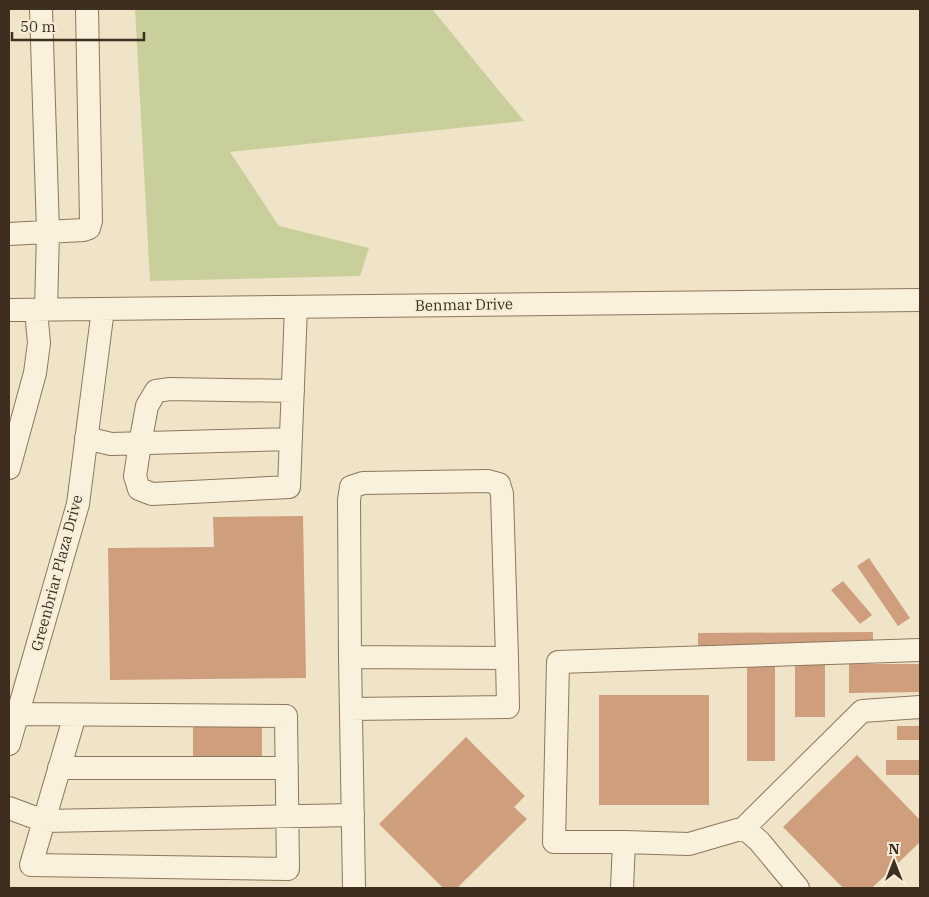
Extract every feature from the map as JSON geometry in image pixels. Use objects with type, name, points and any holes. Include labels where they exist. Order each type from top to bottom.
[{"type":"street","points":[[9,468],[35,373],[48,232],[41,9]]},
{"type":"street","points":[[9,234],[90,228],[92,221],[87,9]]},
{"type":"street","name":"Benmar Drive","points":[[9,310],[920,300]]},
{"type":"street","points":[[293,391],[170,389],[156,391],[147,406],[140,444],[135,476],[139,489],[152,494],[289,488],[293,391],[296,307]]},
{"type":"street","name":"Greenbriar Plaza Drive","points":[[9,744],[78,504],[103,309]]},
{"type":"street","points":[[86,438],[111,444],[291,439]]},
{"type":"street","points":[[351,709],[508,707],[502,494],[499,484],[488,481],[363,483],[352,488],[349,500],[350,658],[354,888]]},
{"type":"street","points":[[920,650],[558,662],[554,842],[689,844],[744,828],[862,711],[920,708]]},
{"type":"street","points":[[350,658],[507,658]]},
{"type":"street","points":[[17,714],[286,716],[288,869],[31,865],[75,715]]},
{"type":"street","points":[[59,768],[286,768]]},
{"type":"street","points":[[9,808],[44,821],[288,818],[353,815]]},
{"type":"street","points":[[744,828],[759,841],[798,888]]},
{"type":"street","points":[[622,888],[624,842]]},
{"type":"green space","points":[[135,9],[432,9],[524,121],[230,152],[279,226],[369,248],[360,276],[150,281]]},
{"type":"building","points":[[303,516],[306,678],[110,680],[108,548],[214,547],[213,517]]},
{"type":"building","points":[[869,558],[910,618],[898,626],[857,566]]},
{"type":"building","points":[[843,581],[872,615],[860,624],[831,590]]},
{"type":"building","points":[[873,632],[873,647],[698,648],[698,633]]},
{"type":"building","points":[[849,664],[920,664],[920,692],[849,693]]},
{"type":"building","points":[[747,665],[775,665],[775,761],[747,761]]},
{"type":"building","points":[[795,665],[825,665],[825,717],[795,717]]},
{"type":"building","points":[[599,695],[709,695],[709,805],[599,805]]},
{"type":"building","points":[[193,725],[262,725],[262,756],[193,756]]},
{"type":"building","points":[[897,726],[920,726],[920,740],[897,740]]},
{"type":"building","points":[[466,737],[525,796],[514,807],[527,819],[457,888],[443,888],[379,824]]},
{"type":"building","points":[[857,755],[920,820],[920,842],[872,888],[843,888],[783,827]]},
{"type":"building","points":[[886,760],[920,760],[920,775],[886,775]]}]
